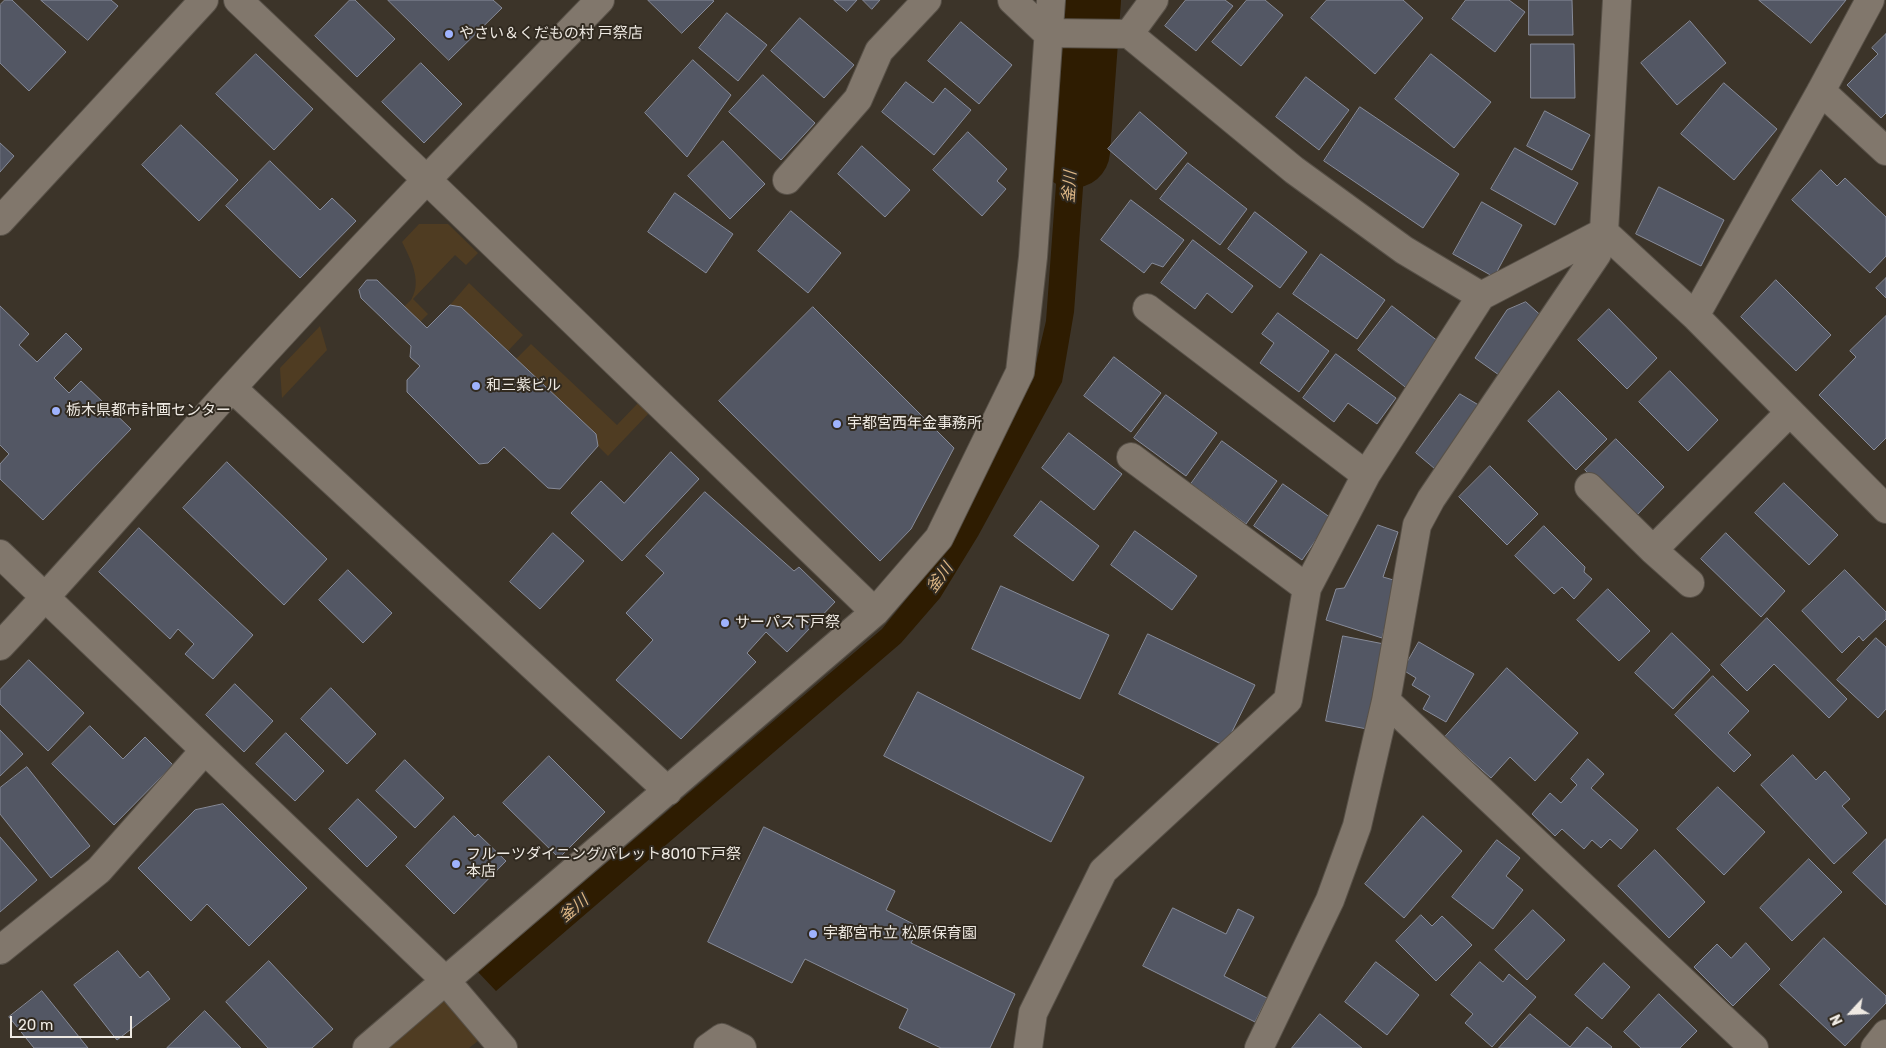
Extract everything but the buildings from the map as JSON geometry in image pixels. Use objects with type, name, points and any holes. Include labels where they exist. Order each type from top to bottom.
[{"type":"street","points":[[0,221],[204,0]]},
{"type":"street","points":[[238,0],[875,612]]},
{"type":"street","points":[[0,646],[232,388],[426,179],[600,0]]},
{"type":"street","points":[[787,180],[858,99],[879,51],[927,0]]},
{"type":"street","points":[[1012,0],[1047,33],[1130,34],[1294,170],[1404,250],[1480,296]]},
{"type":"street","points":[[367,1048],[451,986],[668,791],[875,612],[939,538],[1020,372],[1033,258],[1047,33],[1051,0]]},
{"type":"street","points":[[1130,34],[1154,0]]},
{"type":"street","points":[[1259,1048],[1330,900],[1357,826],[1386,700],[1417,525],[1431,499],[1597,254],[1604,232],[1617,0]]},
{"type":"street","points":[[1695,316],[1822,91],[1870,0]]},
{"type":"street","points":[[1822,91],[1886,151]]},
{"type":"street","points":[[1028,1048],[1033,1013],[1103,871],[1288,700],[1307,588],[1366,475],[1480,296],[1604,232]]},
{"type":"street","points":[[1604,232],[1695,316],[1886,509]]},
{"type":"street","points":[[1146,308],[1366,475]]},
{"type":"street","points":[[232,388],[668,791]]},
{"type":"street","points":[[1653,550],[1790,412]]},
{"type":"street","points":[[1131,457],[1307,588]]},
{"type":"street","points":[[1589,487],[1653,550],[1690,583]]},
{"type":"street","points":[[0,554],[44,599],[451,986],[493,1041]]},
{"type":"street","points":[[1386,700],[1754,1048]]},
{"type":"street","points":[[0,950],[99,870],[204,751]]},
{"type":"street","points":[[1875,1048],[1886,1034]]},
{"type":"street","points":[[708,1048],[722,1038],[742,1048]]},
{"type":"shaded area","points":[[419,224],[448,224],[478,253],[466,265],[455,255],[413,299],[428,314],[420,322],[404,307],[411,299],[416,284],[414,269],[402,242]]},
{"type":"shaded area","points":[[469,283],[523,335],[508,351],[461,307],[450,305]]},
{"type":"shaded area","points":[[320,326],[327,350],[282,398],[280,368]]},
{"type":"shaded area","points":[[531,344],[617,425],[638,403],[649,413],[608,456],[598,446],[596,434],[516,359]]},
{"type":"shaded area","points":[[442,997],[478,1041],[469,1048],[383,1048]]},
{"type":"water","points":[[1066,48],[1093,49],[1074,312],[1062,382],[978,536],[940,598],[901,643],[496,991],[478,972],[882,629],[948,548],[1033,376],[1046,321]]},
{"type":"waterway","name":"釜川","points":[[1073,151],[1084,0]]},
{"type":"place","name":"やさい＆くだもの村 戸祭店","points":[[449,34]]},
{"type":"place","name":"和三紫ビル","points":[[476,386]]},
{"type":"place","name":"栃木県都市計画センター","points":[[56,411]]},
{"type":"place","name":"宇都宮西年金事務所","points":[[837,424]]},
{"type":"place","name":"サーパス下戸祭","points":[[725,623]]},
{"type":"place","name":"フルーツダイニングパレット8010下戸祭 本店","points":[[456,864]]},
{"type":"place","name":"宇都宮市立 松原保育園","points":[[813,934]]}]
